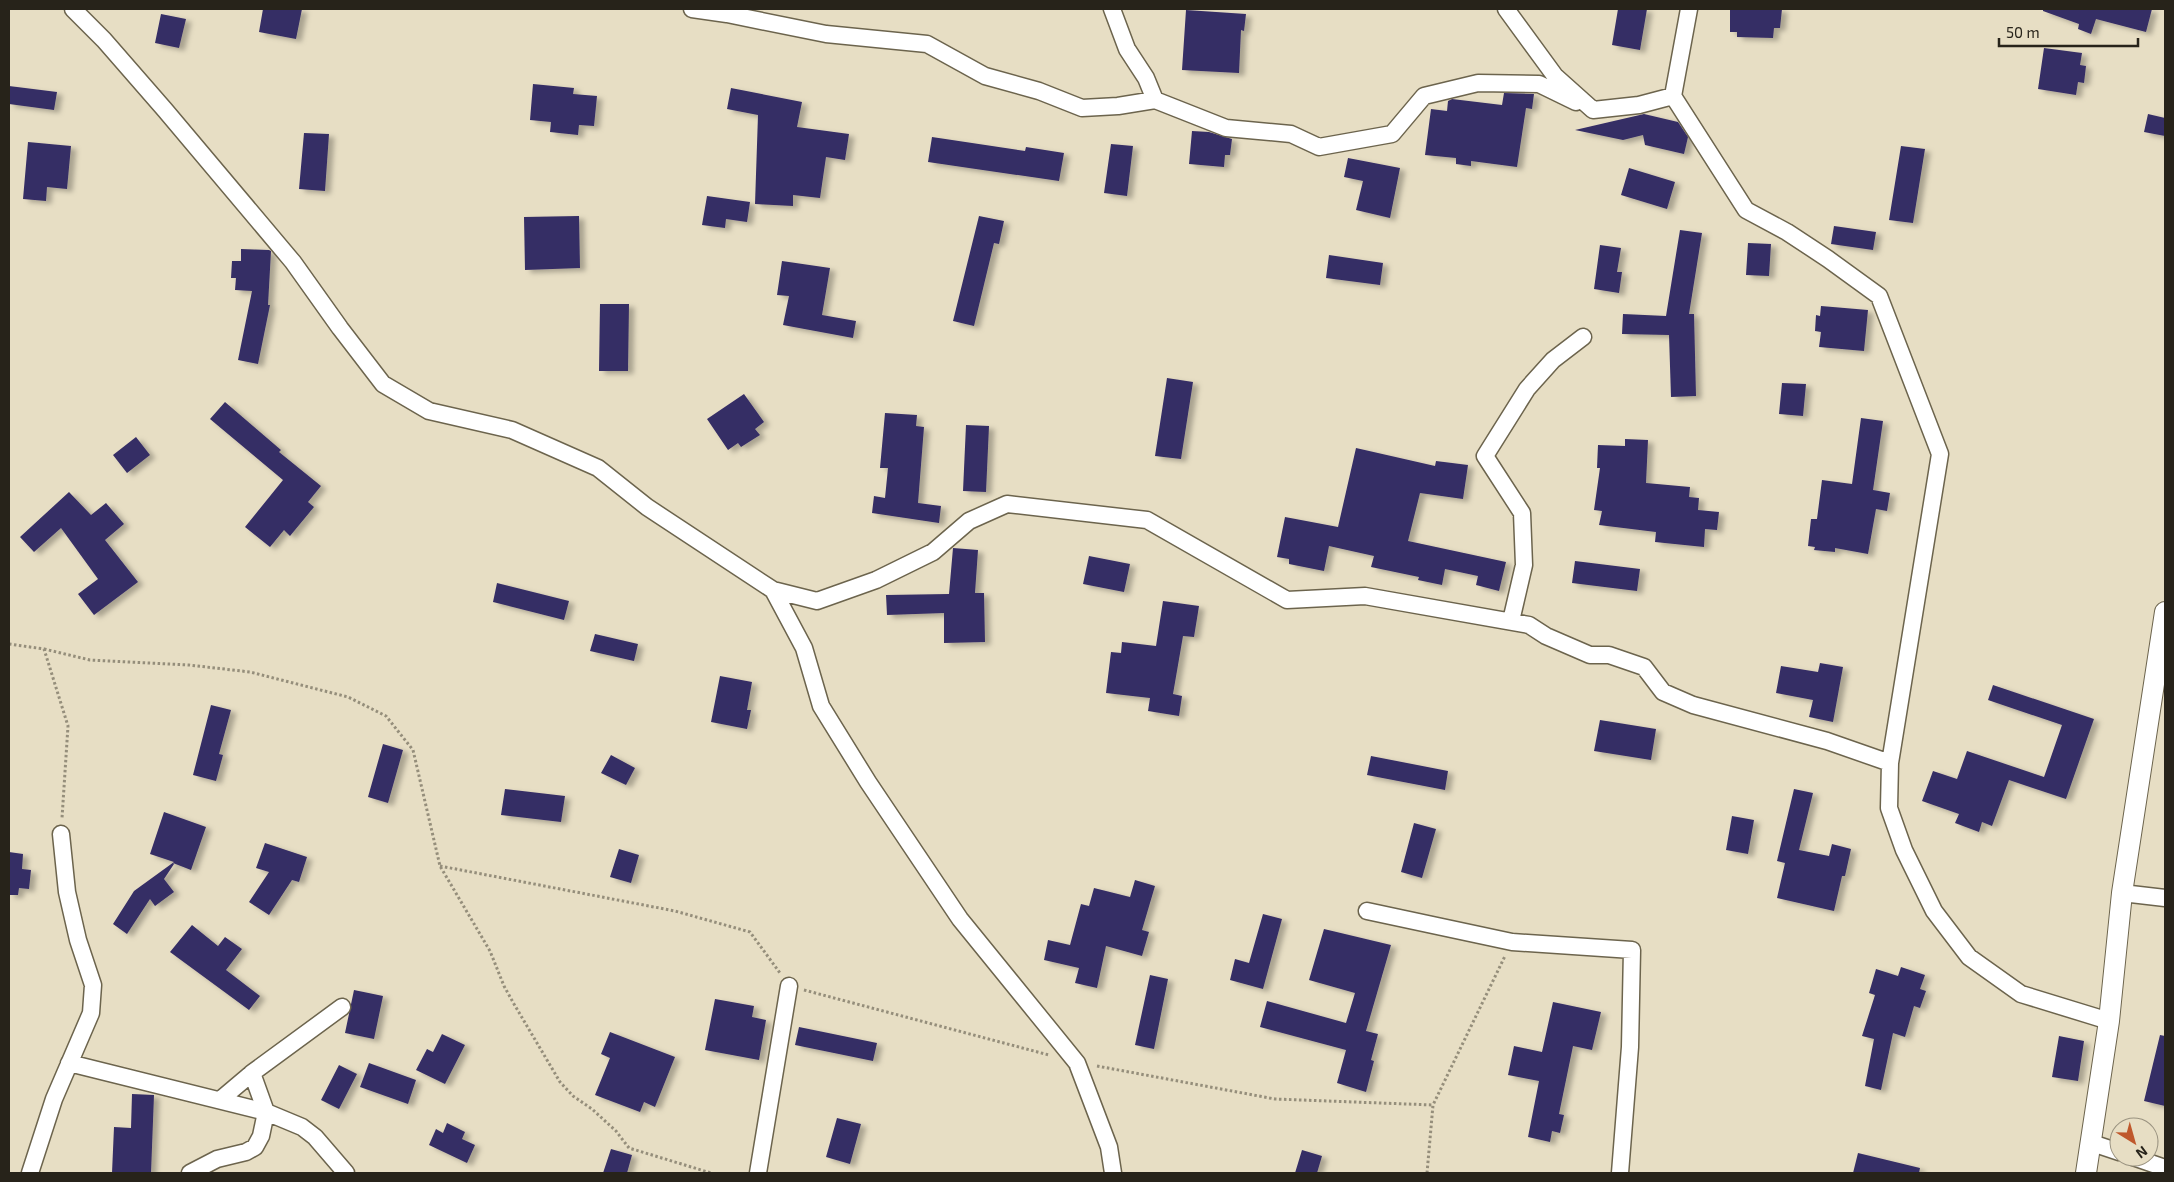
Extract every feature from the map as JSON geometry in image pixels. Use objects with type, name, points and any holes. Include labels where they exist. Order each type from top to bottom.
[{"type":"street","points":[[73,9],[110,47],[275,240],[383,384],[429,411],[512,430],[598,468],[647,507],[773,590],[817,601],[876,580],[933,552],[968,521],[1007,504],[1147,520],[1287,600],[1365,596],[1529,625],[1546,636],[1590,656],[1609,655],[1644,667],[1663,692],[1693,705],[1827,741],[1890,763]]},
{"type":"street","points":[[692,9],[727,14],[826,34],[927,44],[985,76],[1039,91],[1082,108],[1118,106],[1155,100],[1226,128],[1291,134],[1320,147],[1392,134],[1424,96],[1478,83],[1539,84],[1593,110],[1639,105],[1673,96]]},
{"type":"street","points":[[1112,9],[1127,49],[1146,78],[1155,100]]},
{"type":"street","points":[[1506,9],[1555,76],[1593,110]]},
{"type":"street","points":[[1689,9],[1673,96],[1746,210],[1804,242],[1879,296],[1940,454],[1890,763],[1889,808],[1904,850],[1934,911],[1969,957],[2021,994],[2109,1020]]},
{"type":"street","points":[[1511,621],[1524,565],[1522,513],[1485,456],[1528,390],[1553,360],[1583,337]]},
{"type":"street","points":[[773,590],[804,648],[821,706],[868,782],[960,919],[1077,1062],[1109,1147],[1113,1173]]},
{"type":"street","points":[[2086,1173],[2109,1020],[2122,893],[2165,612]]},
{"type":"street","points":[[30,1173],[45,1123],[91,1013],[93,986],[78,940],[67,892],[61,834]]},
{"type":"street","points":[[2122,893],[2165,898]]},
{"type":"street","points":[[1367,911],[1512,942],[1632,950],[1630,1047],[1620,1173]]},
{"type":"street","points":[[758,1173],[789,986]]},
{"type":"street","points":[[220,1100],[252,1073],[342,1007]]},
{"type":"street","points":[[69,1063],[266,1112],[302,1127],[316,1137],[346,1173]]},
{"type":"street","points":[[190,1173],[217,1159],[246,1152],[255,1147],[261,1136],[266,1112],[261,1093],[252,1073]]},
{"type":"street","points":[[2092,1143],[2109,1149]]},
{"type":"path","points":[[9,644],[44,649],[90,660],[188,665],[250,672],[348,697],[386,716],[414,750],[440,866],[490,951],[504,986],[560,1082],[573,1096],[592,1109],[616,1131],[629,1148],[711,1173]]},
{"type":"path","points":[[44,649],[68,726],[61,834]]},
{"type":"path","points":[[440,866],[676,911],[750,932],[789,986],[1077,1062],[1274,1099],[1433,1105]]},
{"type":"path","points":[[1427,1173],[1433,1105],[1512,942]]},
{"type":"building","points":[[263,9],[302,9],[296,39],[259,32]]},
{"type":"building","points":[[1618,9],[1647,9],[1640,50],[1612,45]]},
{"type":"building","points":[[1730,9],[1782,9],[1780,28],[1774,28],[1773,38],[1737,37],[1737,32],[1730,32]]},
{"type":"building","points":[[2043,9],[2152,9],[2146,32],[2096,19],[2091,34],[2078,29],[2079,24],[2043,11]]},
{"type":"building","points":[[1186,10],[1246,14],[1244,31],[1241,30],[1239,73],[1182,70]]},
{"type":"building","points":[[161,14],[186,19],[179,48],[155,43]]},
{"type":"building","points":[[2044,48],[2082,53],[2080,65],[2086,66],[2084,83],[2078,82],[2076,95],[2038,89]]},
{"type":"building","points":[[533,84],[574,88],[573,94],[597,96],[594,126],[579,125],[578,135],[550,132],[551,122],[530,120]]},
{"type":"building","points":[[9,86],[57,92],[54,110],[9,104]]},
{"type":"building","points":[[731,88],[802,102],[797,127],[849,134],[845,160],[826,157],[820,198],[793,195],[793,206],[755,204],[758,115],[727,109]]},
{"type":"building","points":[[1504,93],[1534,94],[1532,109],[1526,108],[1517,167],[1471,161],[1471,166],[1456,164],[1456,158],[1425,155],[1431,109],[1447,111],[1448,101],[1452,99],[1502,105]]},
{"type":"building","points":[[1644,114],[1678,122],[1688,137],[1684,154],[1645,145],[1643,135],[1623,140],[1575,130]]},
{"type":"building","points":[[2148,114],[2165,118],[2165,136],[2144,132]]},
{"type":"building","points":[[1192,131],[1209,132],[1232,139],[1230,155],[1225,155],[1224,167],[1189,164]]},
{"type":"building","points":[[304,133],[329,134],[325,191],[299,189]]},
{"type":"building","points":[[932,137],[1025,151],[1026,147],[1064,153],[1059,181],[928,162]]},
{"type":"building","points":[[28,142],[71,146],[67,189],[47,187],[46,201],[23,199]]},
{"type":"building","points":[[1111,144],[1133,146],[1127,196],[1104,193]]},
{"type":"building","points":[[1901,146],[1925,149],[1913,223],[1889,220]]},
{"type":"building","points":[[1348,158],[1400,168],[1390,218],[1356,210],[1363,181],[1344,177]]},
{"type":"building","points":[[1629,168],[1675,182],[1667,209],[1621,195]]},
{"type":"building","points":[[707,196],[750,202],[747,222],[726,219],[725,228],[702,225]]},
{"type":"building","points":[[579,216],[580,268],[525,270],[524,217]]},
{"type":"building","points":[[979,216],[1004,221],[999,244],[994,243],[974,326],[953,321]]},
{"type":"building","points":[[1834,226],[1876,232],[1873,250],[1831,244]]},
{"type":"building","points":[[1680,230],[1702,233],[1689,314],[1694,314],[1696,396],[1671,397],[1669,335],[1622,334],[1623,314],[1666,316]]},
{"type":"building","points":[[1748,243],[1771,244],[1769,276],[1746,275]]},
{"type":"building","points":[[1600,245],[1621,248],[1617,272],[1622,272],[1619,293],[1594,289]]},
{"type":"building","points":[[241,249],[271,251],[268,305],[270,305],[258,364],[238,360],[252,291],[235,290],[236,278],[231,278],[232,261],[241,261]]},
{"type":"building","points":[[1329,255],[1383,263],[1380,285],[1326,278]]},
{"type":"building","points":[[782,261],[830,268],[822,315],[856,321],[853,338],[783,325],[789,296],[777,295]]},
{"type":"building","points":[[600,304],[629,304],[628,371],[599,371]]},
{"type":"building","points":[[1821,306],[1868,310],[1864,351],[1819,347],[1821,332],[1815,331],[1816,315],[1820,316]]},
{"type":"building","points":[[1167,378],[1193,382],[1181,459],[1155,456]]},
{"type":"building","points":[[1782,383],[1806,384],[1803,416],[1779,414]]},
{"type":"building","points":[[744,394],[764,422],[755,429],[760,435],[741,447],[738,443],[728,450],[707,419]]},
{"type":"building","points":[[225,402],[281,450],[279,452],[321,486],[308,502],[314,507],[290,536],[284,530],[270,547],[245,527],[283,480],[210,419]]},
{"type":"building","points":[[885,413],[917,415],[916,426],[924,427],[918,503],[941,506],[939,523],[872,513],[874,496],[885,498],[888,468],[880,468]]},
{"type":"building","points":[[1861,418],[1883,421],[1873,490],[1890,493],[1887,511],[1876,509],[1868,554],[1835,548],[1835,552],[1814,550],[1815,547],[1808,546],[1811,519],[1817,519],[1822,480],[1852,484]]},
{"type":"building","points":[[966,425],[989,426],[986,492],[963,491]]},
{"type":"building","points":[[136,437],[150,455],[127,473],[113,455]]},
{"type":"building","points":[[1625,439],[1648,440],[1646,483],[1690,487],[1689,497],[1699,498],[1698,510],[1719,512],[1717,530],[1705,529],[1704,547],[1655,542],[1656,532],[1599,525],[1602,511],[1594,510],[1600,468],[1597,468],[1598,445],[1625,446]]},
{"type":"building","points":[[1356,448],[1435,466],[1436,461],[1468,465],[1463,499],[1420,493],[1408,541],[1506,562],[1499,591],[1476,585],[1478,576],[1445,569],[1442,585],[1418,580],[1419,577],[1371,567],[1374,556],[1329,546],[1324,571],[1289,564],[1289,559],[1277,557],[1285,517],[1338,527]]},
{"type":"building","points":[[69,492],[91,515],[106,503],[124,524],[105,540],[138,582],[94,615],[78,594],[98,579],[61,528],[34,552],[20,537]]},
{"type":"building","points":[[953,548],[978,550],[975,593],[984,593],[985,642],[944,643],[944,613],[887,615],[886,595],[949,594]]},
{"type":"building","points":[[1089,556],[1130,564],[1124,592],[1083,584]]},
{"type":"building","points":[[1575,561],[1640,569],[1637,591],[1572,583]]},
{"type":"building","points":[[497,583],[569,601],[564,620],[493,602]]},
{"type":"building","points":[[1163,601],[1199,606],[1194,637],[1183,636],[1173,694],[1182,696],[1179,716],[1148,711],[1150,698],[1106,693],[1111,652],[1121,653],[1122,642],[1156,646]]},
{"type":"building","points":[[595,634],[638,644],[634,661],[590,651]]},
{"type":"building","points":[[1820,663],[1843,667],[1833,722],[1809,717],[1813,700],[1776,693],[1781,666],[1818,672]]},
{"type":"building","points":[[720,676],[752,682],[747,710],[751,710],[747,729],[711,722]]},
{"type":"building","points":[[1993,685],[2094,719],[2066,799],[2009,780],[1992,826],[1982,822],[1979,832],[1955,823],[1959,814],[1922,801],[1933,771],[1957,779],[1967,751],[2044,777],[2062,725],[1988,700]]},
{"type":"building","points":[[211,705],[231,710],[219,754],[223,755],[216,781],[193,775]]},
{"type":"building","points":[[1600,720],[1656,729],[1651,760],[1594,751]]},
{"type":"building","points":[[383,744],[403,750],[388,803],[368,797]]},
{"type":"building","points":[[611,755],[635,768],[626,785],[601,773]]},
{"type":"building","points":[[1371,756],[1448,771],[1445,790],[1367,775]]},
{"type":"building","points":[[505,789],[565,796],[561,822],[501,815]]},
{"type":"building","points":[[1794,789],[1813,793],[1799,850],[1829,856],[1832,844],[1851,849],[1845,876],[1842,876],[1834,911],[1777,898],[1785,863],[1777,861]]},
{"type":"building","points":[[164,812],[206,827],[191,870],[173,863],[164,879],[174,892],[155,906],[150,899],[127,934],[113,924],[134,891],[174,862],[150,854]]},
{"type":"building","points":[[1732,816],[1754,820],[1748,854],[1726,850]]},
{"type":"building","points":[[1414,823],[1436,829],[1422,878],[1401,872]]},
{"type":"building","points":[[265,843],[307,857],[299,882],[292,880],[269,915],[249,902],[269,872],[256,868]]},
{"type":"building","points":[[619,849],[639,855],[631,883],[610,877]]},
{"type":"building","points":[[9,852],[23,854],[22,869],[31,870],[29,889],[19,888],[18,895],[9,895]]},
{"type":"building","points":[[1135,880],[1155,886],[1142,930],[1149,932],[1142,956],[1106,946],[1097,988],[1075,983],[1079,968],[1044,960],[1048,940],[1070,945],[1081,904],[1089,906],[1094,888],[1130,897]]},
{"type":"building","points":[[1263,914],[1282,919],[1263,989],[1230,980],[1235,959],[1249,963]]},
{"type":"building","points":[[192,925],[218,946],[225,937],[242,949],[226,970],[260,996],[249,1010],[170,952]]},
{"type":"building","points":[[1324,929],[1391,945],[1366,1031],[1378,1034],[1371,1060],[1374,1061],[1366,1092],[1337,1083],[1346,1050],[1260,1027],[1267,1001],[1346,1023],[1355,993],[1309,980]]},
{"type":"building","points":[[1901,967],[1925,975],[1920,989],[1926,991],[1920,1008],[1914,1006],[1905,1037],[1893,1033],[1881,1090],[1865,1086],[1874,1039],[1862,1036],[1875,995],[1869,993],[1876,969],[1898,976]]},
{"type":"building","points":[[1150,975],[1168,979],[1154,1049],[1135,1045]]},
{"type":"building","points":[[354,990],[383,996],[374,1039],[345,1033]]},
{"type":"building","points":[[715,999],[754,1006],[752,1017],[766,1020],[759,1060],[705,1050]]},
{"type":"building","points":[[1553,1002],[1601,1012],[1592,1050],[1573,1046],[1559,1114],[1564,1115],[1560,1133],[1552,1131],[1550,1142],[1528,1137],[1539,1081],[1508,1075],[1514,1046],[1542,1052]]},
{"type":"building","points":[[799,1027],[877,1043],[873,1061],[795,1045]]},
{"type":"building","points":[[610,1032],[675,1057],[655,1107],[644,1102],[640,1112],[595,1095],[610,1058],[601,1054]]},
{"type":"building","points":[[442,1034],[465,1045],[445,1084],[416,1070],[427,1049],[433,1052]]},
{"type":"building","points":[[2160,1035],[2165,1036],[2165,1106],[2144,1101]]},
{"type":"building","points":[[2059,1036],[2084,1041],[2078,1081],[2052,1077]]},
{"type":"building","points":[[369,1063],[416,1080],[408,1104],[360,1087]]},
{"type":"building","points":[[339,1065],[357,1074],[339,1109],[321,1100]]},
{"type":"building","points":[[132,1094],[154,1095],[151,1173],[112,1173],[114,1127],[131,1128]]},
{"type":"building","points":[[837,1118],[861,1124],[850,1164],[826,1157]]},
{"type":"building","points":[[447,1123],[465,1132],[462,1139],[475,1145],[467,1163],[429,1145],[436,1129],[443,1133]]},
{"type":"building","points":[[611,1149],[632,1155],[627,1173],[603,1173]]},
{"type":"building","points":[[1302,1150],[1322,1156],[1317,1173],[1295,1173]]},
{"type":"building","points":[[1858,1153],[1920,1168],[1919,1173],[1853,1173]]}]
